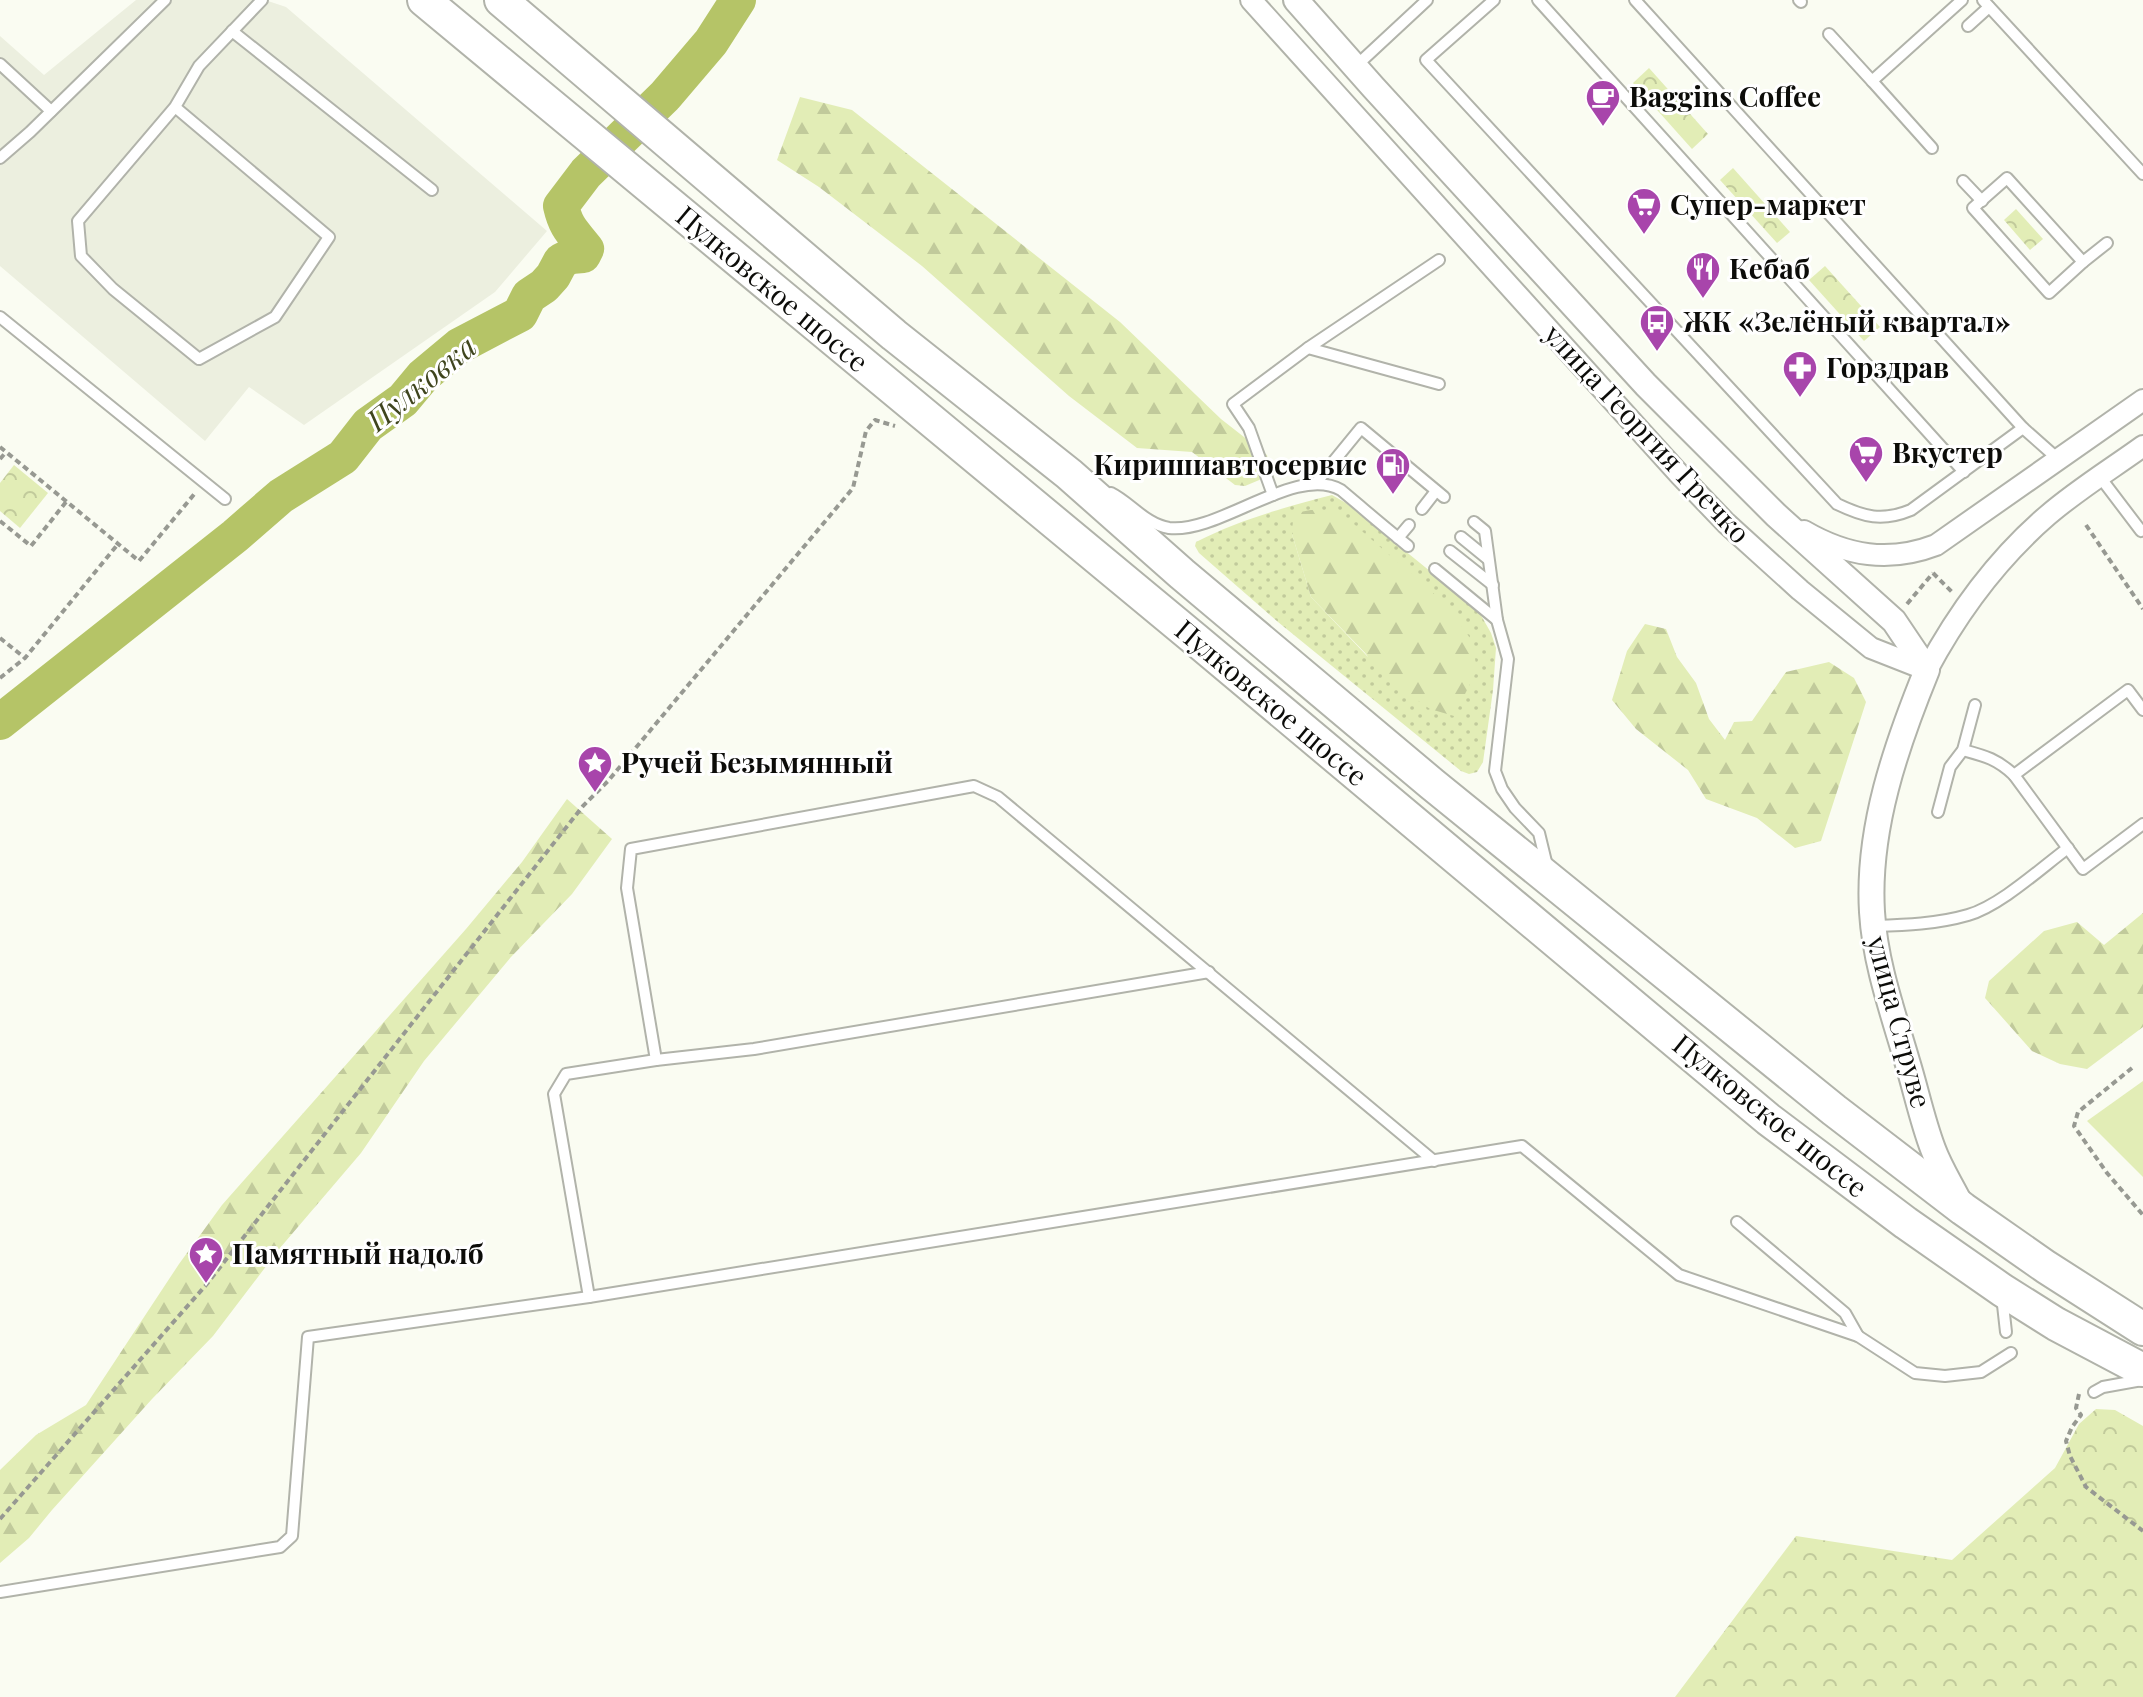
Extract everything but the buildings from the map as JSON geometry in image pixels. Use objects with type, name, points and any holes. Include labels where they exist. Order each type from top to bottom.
[{"type":"highway","name":"Пулковское шоссе","points":[[424,0],[1768,1119],[1906,1223],[2002,1290],[2056,1324],[2143,1370]]},
{"type":"highway","name":"Пулковское шоссе","points":[[501,0],[894,335],[1069,474],[1432,784],[1834,1110],[1963,1209],[2143,1329]]},
{"type":"street","name":"улица Георгия Гречко","points":[[1251,0],[1623,414],[1726,523],[1800,590],[1871,648],[1927,670]]},
{"type":"street","name":"улица Георгия Гречко","points":[[1296,0],[1646,385],[1776,515],[1894,621],[1927,670]]},
{"type":"street","points":[[1776,515],[1823,542],[1866,555],[1899,556],[1917,552],[1936,545],[2143,400]]},
{"type":"street","name":"улица Струве","points":[[1963,1209],[1933,1147],[1891,1008],[1876,945],[1872,884],[1882,808],[1903,730],[1927,670],[1965,607],[2004,559],[2049,515],[2143,446]]},
{"type":"lane","points":[[0,158],[165,0]]},
{"type":"lane","points":[[175,107],[329,237],[275,317],[199,359],[113,289],[81,256],[78,221],[175,107],[199,66],[262,0]]},
{"type":"lane","points":[[1355,67],[1427,0]]},
{"type":"lane","points":[[1494,0],[1426,60],[1837,504],[1868,516],[1898,516],[1911,510],[2023,428]]},
{"type":"lane","points":[[1538,0],[1964,472]]},
{"type":"lane","points":[[1635,0],[2023,428],[2058,459]]},
{"type":"lane","points":[[1872,81],[1962,0]]},
{"type":"lane","points":[[1968,26],[1988,5],[2001,0]]},
{"type":"lane","points":[[1988,5],[2143,174]]},
{"type":"lane","points":[[232,31],[432,190]]},
{"type":"lane","points":[[1829,34],[1932,148]]},
{"type":"lane","points":[[0,64],[51,111]]},
{"type":"lane","points":[[2083,262],[2007,178],[1973,208],[2049,293],[2107,243]]},
{"type":"lane","points":[[1963,181],[1982,201]]},
{"type":"lane","points":[[1273,495],[1249,428],[1233,404],[1308,348],[1439,260]]},
{"type":"lane","points":[[0,317],[225,499]]},
{"type":"lane","points":[[1308,348],[1439,384]]},
{"type":"lane","points":[[1316,483],[1361,428],[1440,494],[1426,510]]},
{"type":"lane","points":[[1069,474],[1120,498],[1145,519],[1169,528],[1193,526],[1273,495],[1316,483],[1339,489],[1408,546]]},
{"type":"lane","points":[[2100,477],[2142,532]]},
{"type":"lane","points":[[1474,522],[1485,531],[1497,620],[1508,659],[1495,771],[1502,789],[1515,808],[1539,833],[1551,880]]},
{"type":"lane","points":[[1398,538],[1409,525]]},
{"type":"lane","points":[[1461,537],[1488,559]]},
{"type":"lane","points":[[1450,551],[1493,585]]},
{"type":"lane","points":[[1435,569],[1497,620]]},
{"type":"lane","points":[[2014,775],[2128,690],[2143,710]]},
{"type":"lane","points":[[1938,812],[1950,767],[1963,750],[1975,705]]},
{"type":"lane","points":[[1963,750],[1992,758],[2014,775],[2083,869],[2143,824]]},
{"type":"lane","points":[[656,1060],[627,888],[631,849],[974,786],[998,797],[1434,1161]]},
{"type":"lane","points":[[1874,926],[1920,924],[1970,915],[1993,904],[2068,848]]},
{"type":"lane","points":[[589,1297],[554,1094],[566,1074],[754,1049],[1209,972]]},
{"type":"lane","points":[[0,1592],[280,1547],[292,1536],[308,1337],[589,1297],[1522,1146],[1679,1275],[1858,1336],[1915,1373],[1945,1376],[1981,1372],[2011,1353]]},
{"type":"lane","points":[[1737,1222],[1845,1313],[1858,1336]]},
{"type":"lane","points":[[2002,1290],[2006,1332]]},
{"type":"lane","points":[[2094,1392],[2103,1387],[2143,1380]]},
{"type":"path","points":[[0,1519],[206,1285],[583,806],[608,781],[853,488],[866,431],[875,420],[900,427],[916,408]]},
{"type":"path","points":[[0,447],[139,561],[203,482]]},
{"type":"path","points":[[0,459],[6,452]]},
{"type":"path","points":[[0,521],[31,546],[66,502]]},
{"type":"path","points":[[2086,525],[2143,609]]},
{"type":"path","points":[[0,678],[25,658],[118,544]]},
{"type":"path","points":[[1901,612],[1933,573],[1955,595]]},
{"type":"path","points":[[0,638],[25,658]]},
{"type":"path","points":[[2132,1068],[2078,1112],[2074,1126],[2107,1173],[2143,1215]]},
{"type":"path","points":[[2079,1394],[2076,1408],[2081,1415],[2066,1441],[2070,1456],[2086,1487],[2143,1531]]},
{"type":"shaded area","points":[[136,0],[265,0],[286,7],[547,231],[495,292],[304,425],[249,387],[205,441],[0,266],[0,36],[44,75]]},
{"type":"green space","points":[[1649,68],[1708,134],[1692,149],[1633,83]]},
{"type":"green space","points":[[800,97],[852,110],[1120,322],[1221,419],[1267,455],[1270,471],[1264,478],[1245,486],[1235,485],[1192,452],[1137,448],[1069,396],[922,266],[819,187],[777,160]]},
{"type":"green space","points":[[1733,168],[1790,232],[1777,243],[1720,180]]},
{"type":"green space","points":[[2016,209],[2043,239],[2030,250],[2004,220]]},
{"type":"green space","points":[[1825,266],[1880,327],[1864,341],[1809,280]]},
{"type":"green space","points":[[14,465],[48,493],[20,528],[0,511],[0,483]]},
{"type":"green space","points":[[1332,495],[1478,610],[1491,633],[1496,648],[1493,690],[1483,762],[1477,772],[1469,774],[1461,771],[1278,622],[1199,553],[1195,546],[1196,542],[1229,527]],"holes":[[[1292,534],[1368,657],[1311,597]]]},
{"type":"green space","points":[[1300,512],[1335,512],[1348,519],[1447,605],[1472,641],[1477,670],[1454,716],[1430,709],[1398,687],[1311,597],[1292,534],[1293,520]]},
{"type":"green space","points":[[1645,624],[1666,629],[1677,657],[1696,683],[1709,719],[1725,740],[1734,722],[1752,721],[1786,672],[1829,662],[1854,678],[1866,702],[1821,841],[1795,848],[1757,818],[1706,799],[1688,770],[1636,729],[1612,700],[1627,651]]},
{"type":"green space","points":[[567,799],[612,839],[572,894],[511,957],[424,1061],[361,1153],[280,1248],[213,1336],[152,1399],[29,1538],[0,1563],[0,1470],[36,1435],[86,1405],[222,1205],[466,929],[522,862]]},
{"type":"green space","points":[[2143,913],[2143,1027],[2087,1069],[2060,1064],[2032,1051],[1985,998],[1989,981],[2044,931],[2077,922],[2104,945]]},
{"type":"green space","points":[[2143,1081],[2143,1177],[2087,1121]]},
{"type":"green space","points":[[2096,1409],[2115,1410],[2143,1426],[2143,1697],[1675,1697],[1796,1536],[1952,1560],[2055,1468],[2079,1424]]},
{"type":"waterway","name":"Пулковка","points":[[0,722],[281,496],[343,457],[368,425],[403,400],[423,376],[459,346],[520,314],[529,296],[544,286],[561,261],[583,255],[586,249],[568,225],[561,206],[586,173],[665,96],[711,42],[738,0]]},
{"type":"place","name":"Baggins Coffee","points":[[1603,128]]},
{"type":"place","name":"Супер-маркет","points":[[1644,236]]},
{"type":"place","name":"Кебаб","points":[[1703,300]]},
{"type":"place","name":"ЖК «Зелёный квартал»","points":[[1657,353]]},
{"type":"place","name":"Горздрав","points":[[1800,399]]},
{"type":"place","name":"Вкустер","points":[[1866,484]]},
{"type":"place","name":"Киришиавтосервис","points":[[1393,496]]},
{"type":"place","name":"Ручей Безымянный","points":[[595,794]]},
{"type":"place","name":"Памятный надолб","points":[[206,1285]]}]
